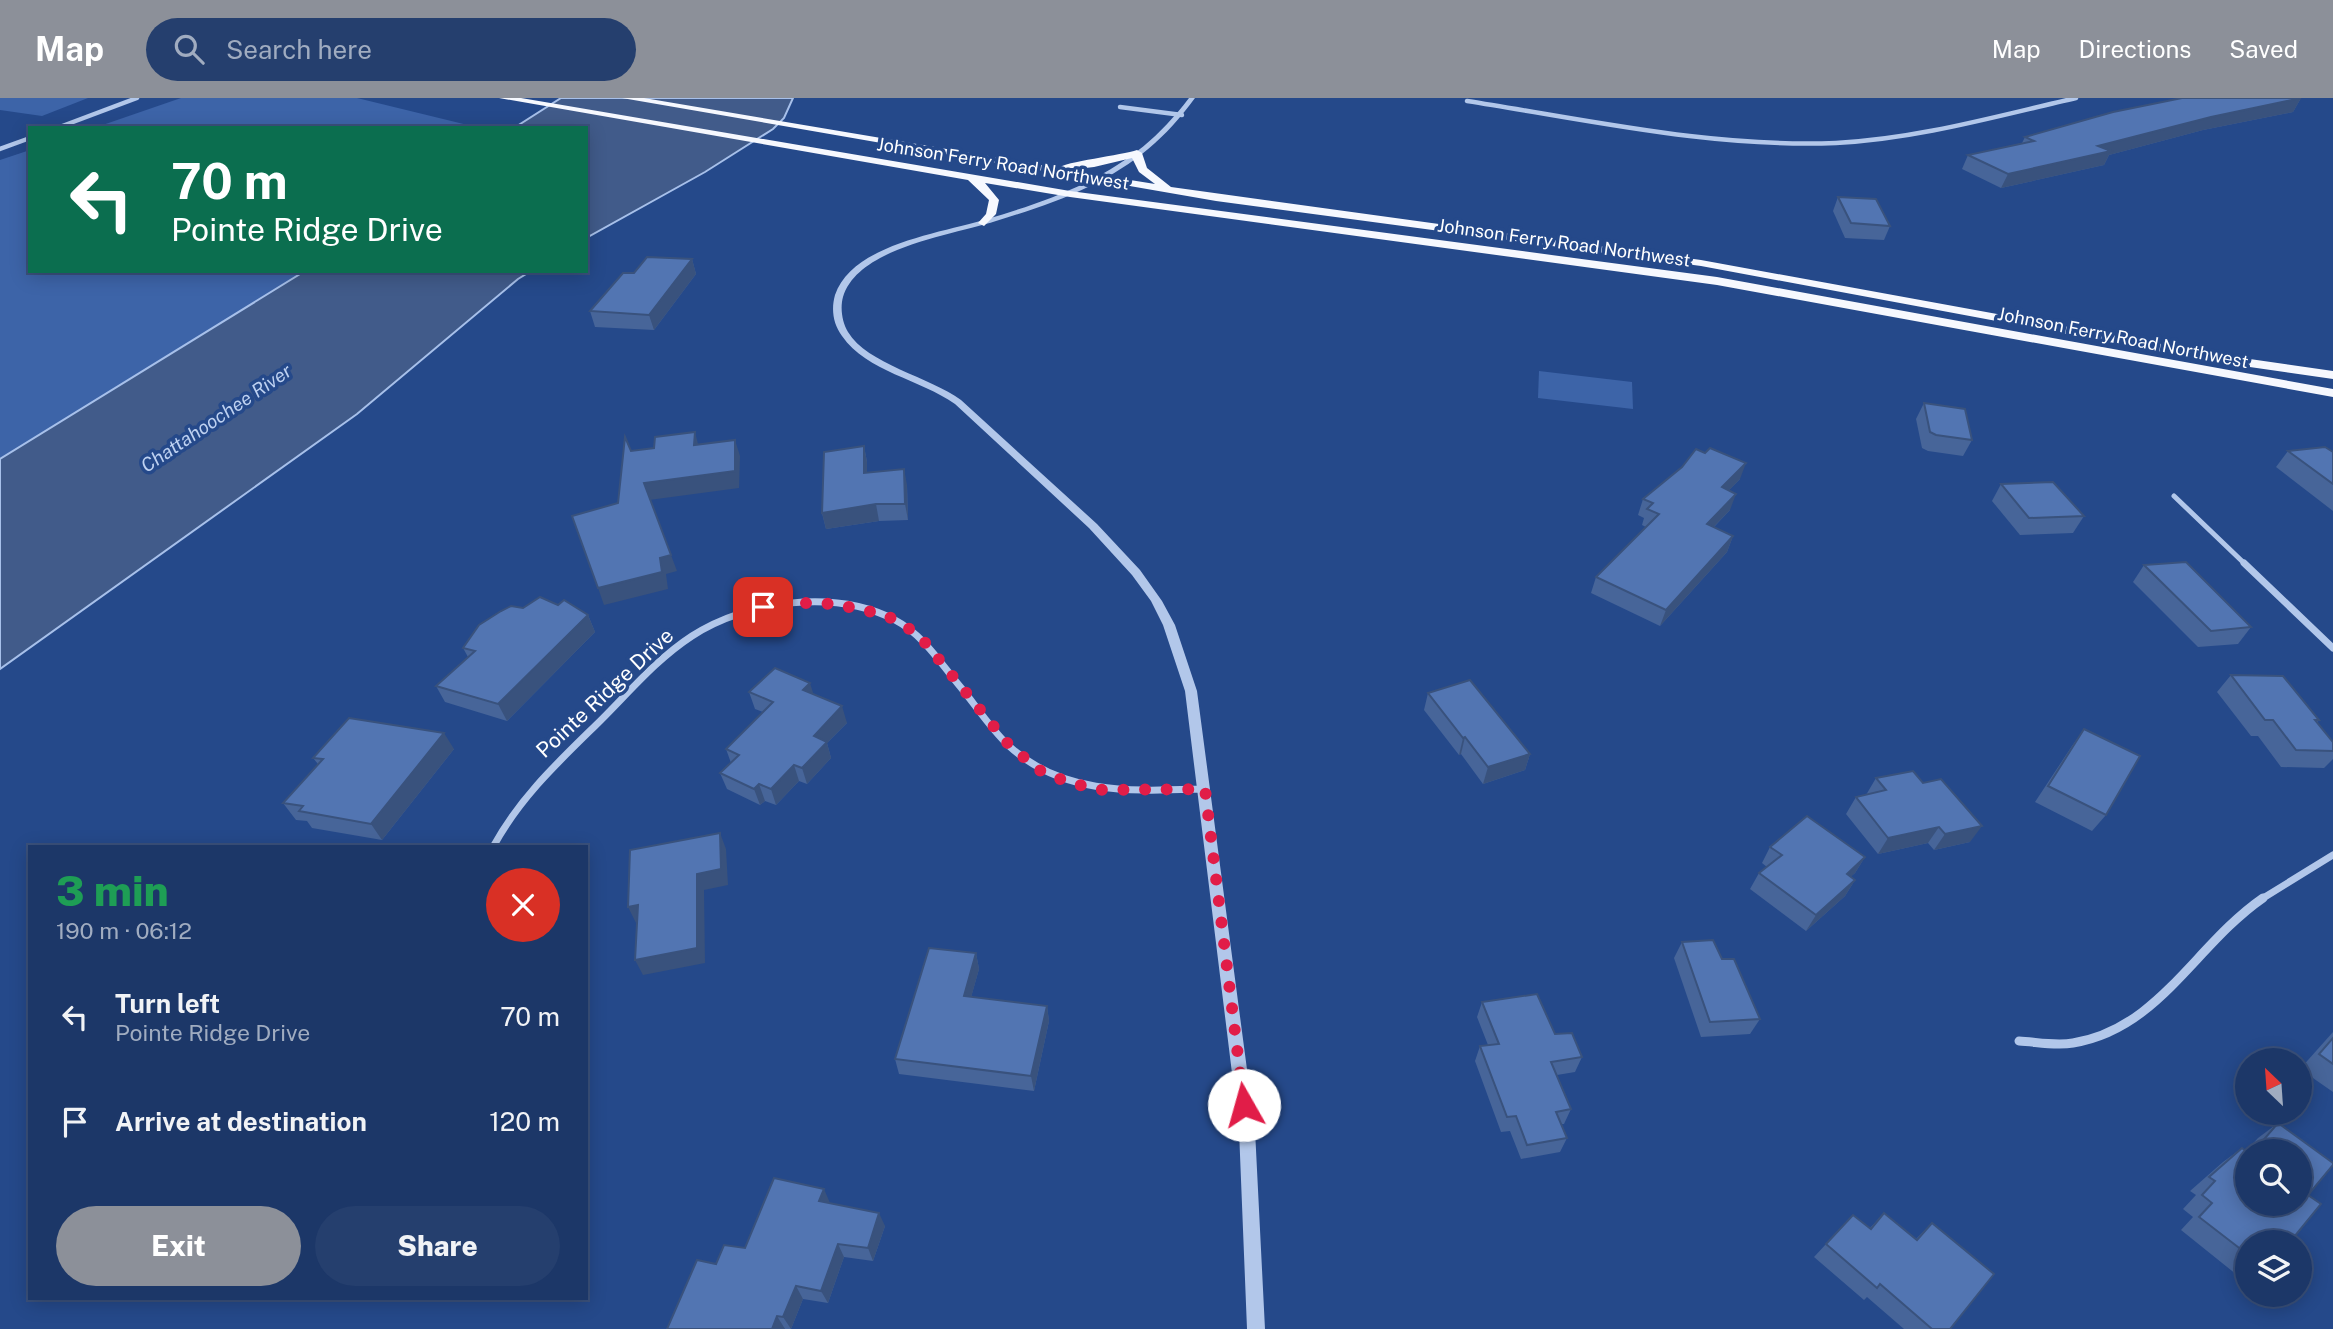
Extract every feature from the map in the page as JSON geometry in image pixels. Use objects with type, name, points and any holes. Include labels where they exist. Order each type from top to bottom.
[{"type":"main road","name":"Johnson Ferry Road Northwest","points":[[626,98],[1179,192],[1701,262],[2222,359],[2333,375]]},
{"type":"main road","name":"Johnson Ferry Road Northwest","points":[[507,99],[1070,194],[1717,281],[2333,393]]},
{"type":"main road","points":[[1032,168],[1089,165],[1137,154],[1138,162],[1145,172],[1179,192]]},
{"type":"main road","points":[[969,177],[984,187],[994,200],[991,214],[984,223]]},
{"type":"street","points":[[62,126],[137,98]]},
{"type":"street","points":[[1192,98],[1172,127],[1137,154],[1070,194],[902,247],[863,264],[840,290],[836,307],[840,326],[859,350],[915,375],[960,404],[1114,545],[1143,582],[1177,644],[1191,691],[1247,1130],[1256,1329]]},
{"type":"street","points":[[1467,101],[1689,134],[1800,143],[1864,141],[1915,134],[2076,98]]},
{"type":"street","points":[[1120,107],[1182,115]]},
{"type":"street","points":[[0,149],[28,139]]},
{"type":"street","points":[[2174,496],[2333,648]]},
{"type":"street","name":"Pointe Ridge Drive","points":[[494,845],[502,828],[536,782],[669,654],[694,635],[722,620],[763,607],[802,603],[835,604],[886,615],[918,634],[1009,745],[1039,770],[1070,783],[1103,790],[1205,789]]},
{"type":"street","points":[[2019,1041],[2072,1043],[2121,1030],[2147,1012],[2224,929],[2302,872],[2333,855]]},
{"type":"shaded area","points":[[0,98],[88,98],[42,116],[0,110]]},
{"type":"shaded area","points":[[181,98],[357,98],[472,126],[100,126]]},
{"type":"shaded area","points":[[28,151],[28,273],[325,273],[0,475],[0,160]]},
{"type":"shaded area","points":[[1539,371],[1632,382],[1633,409],[1538,398]]},
{"type":"water","points":[[561,98],[793,98],[784,118],[773,129],[705,172],[588,237],[588,126],[517,126]]},
{"type":"water","name":"Chattahoochee River","points":[[302,273],[528,273],[357,414],[0,669],[0,459]]},
{"type":"building","points":[[2182,98],[2301,98],[2211,117],[2098,146],[2111,151],[2008,174],[1968,155],[2034,141],[2025,137],[2113,112]]},
{"type":"building","points":[[1838,197],[1876,199],[1890,226],[1851,223]]},
{"type":"building","points":[[647,257],[692,259],[649,315],[590,311],[623,273],[634,273]]},
{"type":"building","points":[[1924,403],[1965,409],[1972,440],[1930,432]]},
{"type":"building","points":[[695,432],[694,445],[735,440],[735,471],[644,483],[671,555],[660,558],[662,572],[598,588],[572,516],[618,503],[625,437],[631,451],[654,448],[655,437]]},
{"type":"building","points":[[864,446],[864,473],[904,469],[905,504],[876,504],[822,513],[824,452]]},
{"type":"building","points":[[2325,447],[2333,452],[2333,484],[2288,451]]},
{"type":"building","points":[[1710,448],[1746,463],[1722,487],[1736,494],[1707,524],[1733,536],[1666,610],[1596,577],[1659,514],[1647,509],[1653,503],[1643,499],[1682,467],[1696,449],[1705,453]]},
{"type":"building","points":[[2053,482],[2084,516],[2029,518],[2001,484]]},
{"type":"building","points":[[2186,562],[2251,627],[2211,631],[2144,565]]},
{"type":"building","points":[[540,597],[558,605],[564,600],[588,615],[498,704],[436,686],[475,651],[463,648],[479,625],[511,606],[523,608]]},
{"type":"building","points":[[775,668],[810,683],[803,690],[842,706],[814,736],[827,742],[802,768],[794,765],[771,789],[759,784],[754,789],[720,773],[739,755],[726,749],[773,702],[749,692]]},
{"type":"building","points":[[2231,675],[2283,676],[2319,720],[2315,720],[2333,742],[2333,751],[2296,750],[2273,720],[2265,720]]},
{"type":"building","points":[[1470,680],[1530,754],[1488,767],[1428,693]]},
{"type":"building","points":[[349,718],[444,733],[371,824],[299,811],[303,806],[283,803],[323,759],[313,758]]},
{"type":"building","points":[[2084,729],[2140,756],[2106,815],[2048,786]]},
{"type":"building","points":[[1913,771],[1923,783],[1941,779],[1982,826],[1945,834],[1939,827],[1888,838],[1856,797],[1886,790],[1876,778]]},
{"type":"building","points":[[1807,816],[1865,857],[1847,874],[1855,880],[1816,915],[1759,873],[1782,855],[1770,847]]},
{"type":"building","points":[[720,833],[721,869],[697,874],[697,948],[635,960],[638,905],[628,907],[630,850]]},
{"type":"building","points":[[1713,940],[1722,959],[1734,959],[1760,1019],[1710,1022],[1682,942]]},
{"type":"building","points":[[929,948],[976,953],[964,996],[1047,1006],[1031,1076],[895,1059]]},
{"type":"building","points":[[1537,994],[1555,1034],[1572,1033],[1582,1057],[1551,1062],[1571,1109],[1556,1112],[1567,1138],[1527,1145],[1516,1116],[1507,1117],[1480,1046],[1499,1044],[1482,1002]]},
{"type":"building","points":[[2333,1038],[2333,1064],[2319,1054]]},
{"type":"building","points":[[2276,1125],[2281,1125],[2300,1139],[2264,1139]]},
{"type":"building","points":[[2312,1148],[2333,1165],[2312,1190]]},
{"type":"building","points":[[2235,1154],[2235,1216],[2311,1216],[2300,1230],[2235,1230],[2235,1245],[2199,1217],[2212,1203],[2202,1195],[2215,1181],[2209,1177]]},
{"type":"building","points":[[774,1178],[824,1189],[819,1201],[879,1213],[868,1248],[838,1244],[821,1291],[796,1286],[783,1317],[777,1316],[772,1329],[667,1329],[697,1260],[716,1264],[724,1245],[745,1248]]},
{"type":"building","points":[[2312,1198],[2321,1204],[2312,1215]]},
{"type":"building","points":[[1884,1213],[1917,1240],[1932,1223],[1994,1274],[1950,1329],[1932,1329],[1880,1284],[1877,1288],[1826,1244],[1853,1215],[1871,1229]]},
{"type":"route","points":[[763,607],[802,603],[835,604],[886,615],[918,634],[1009,745],[1039,770],[1070,783],[1103,790],[1205,789],[1244,1105]]}]
